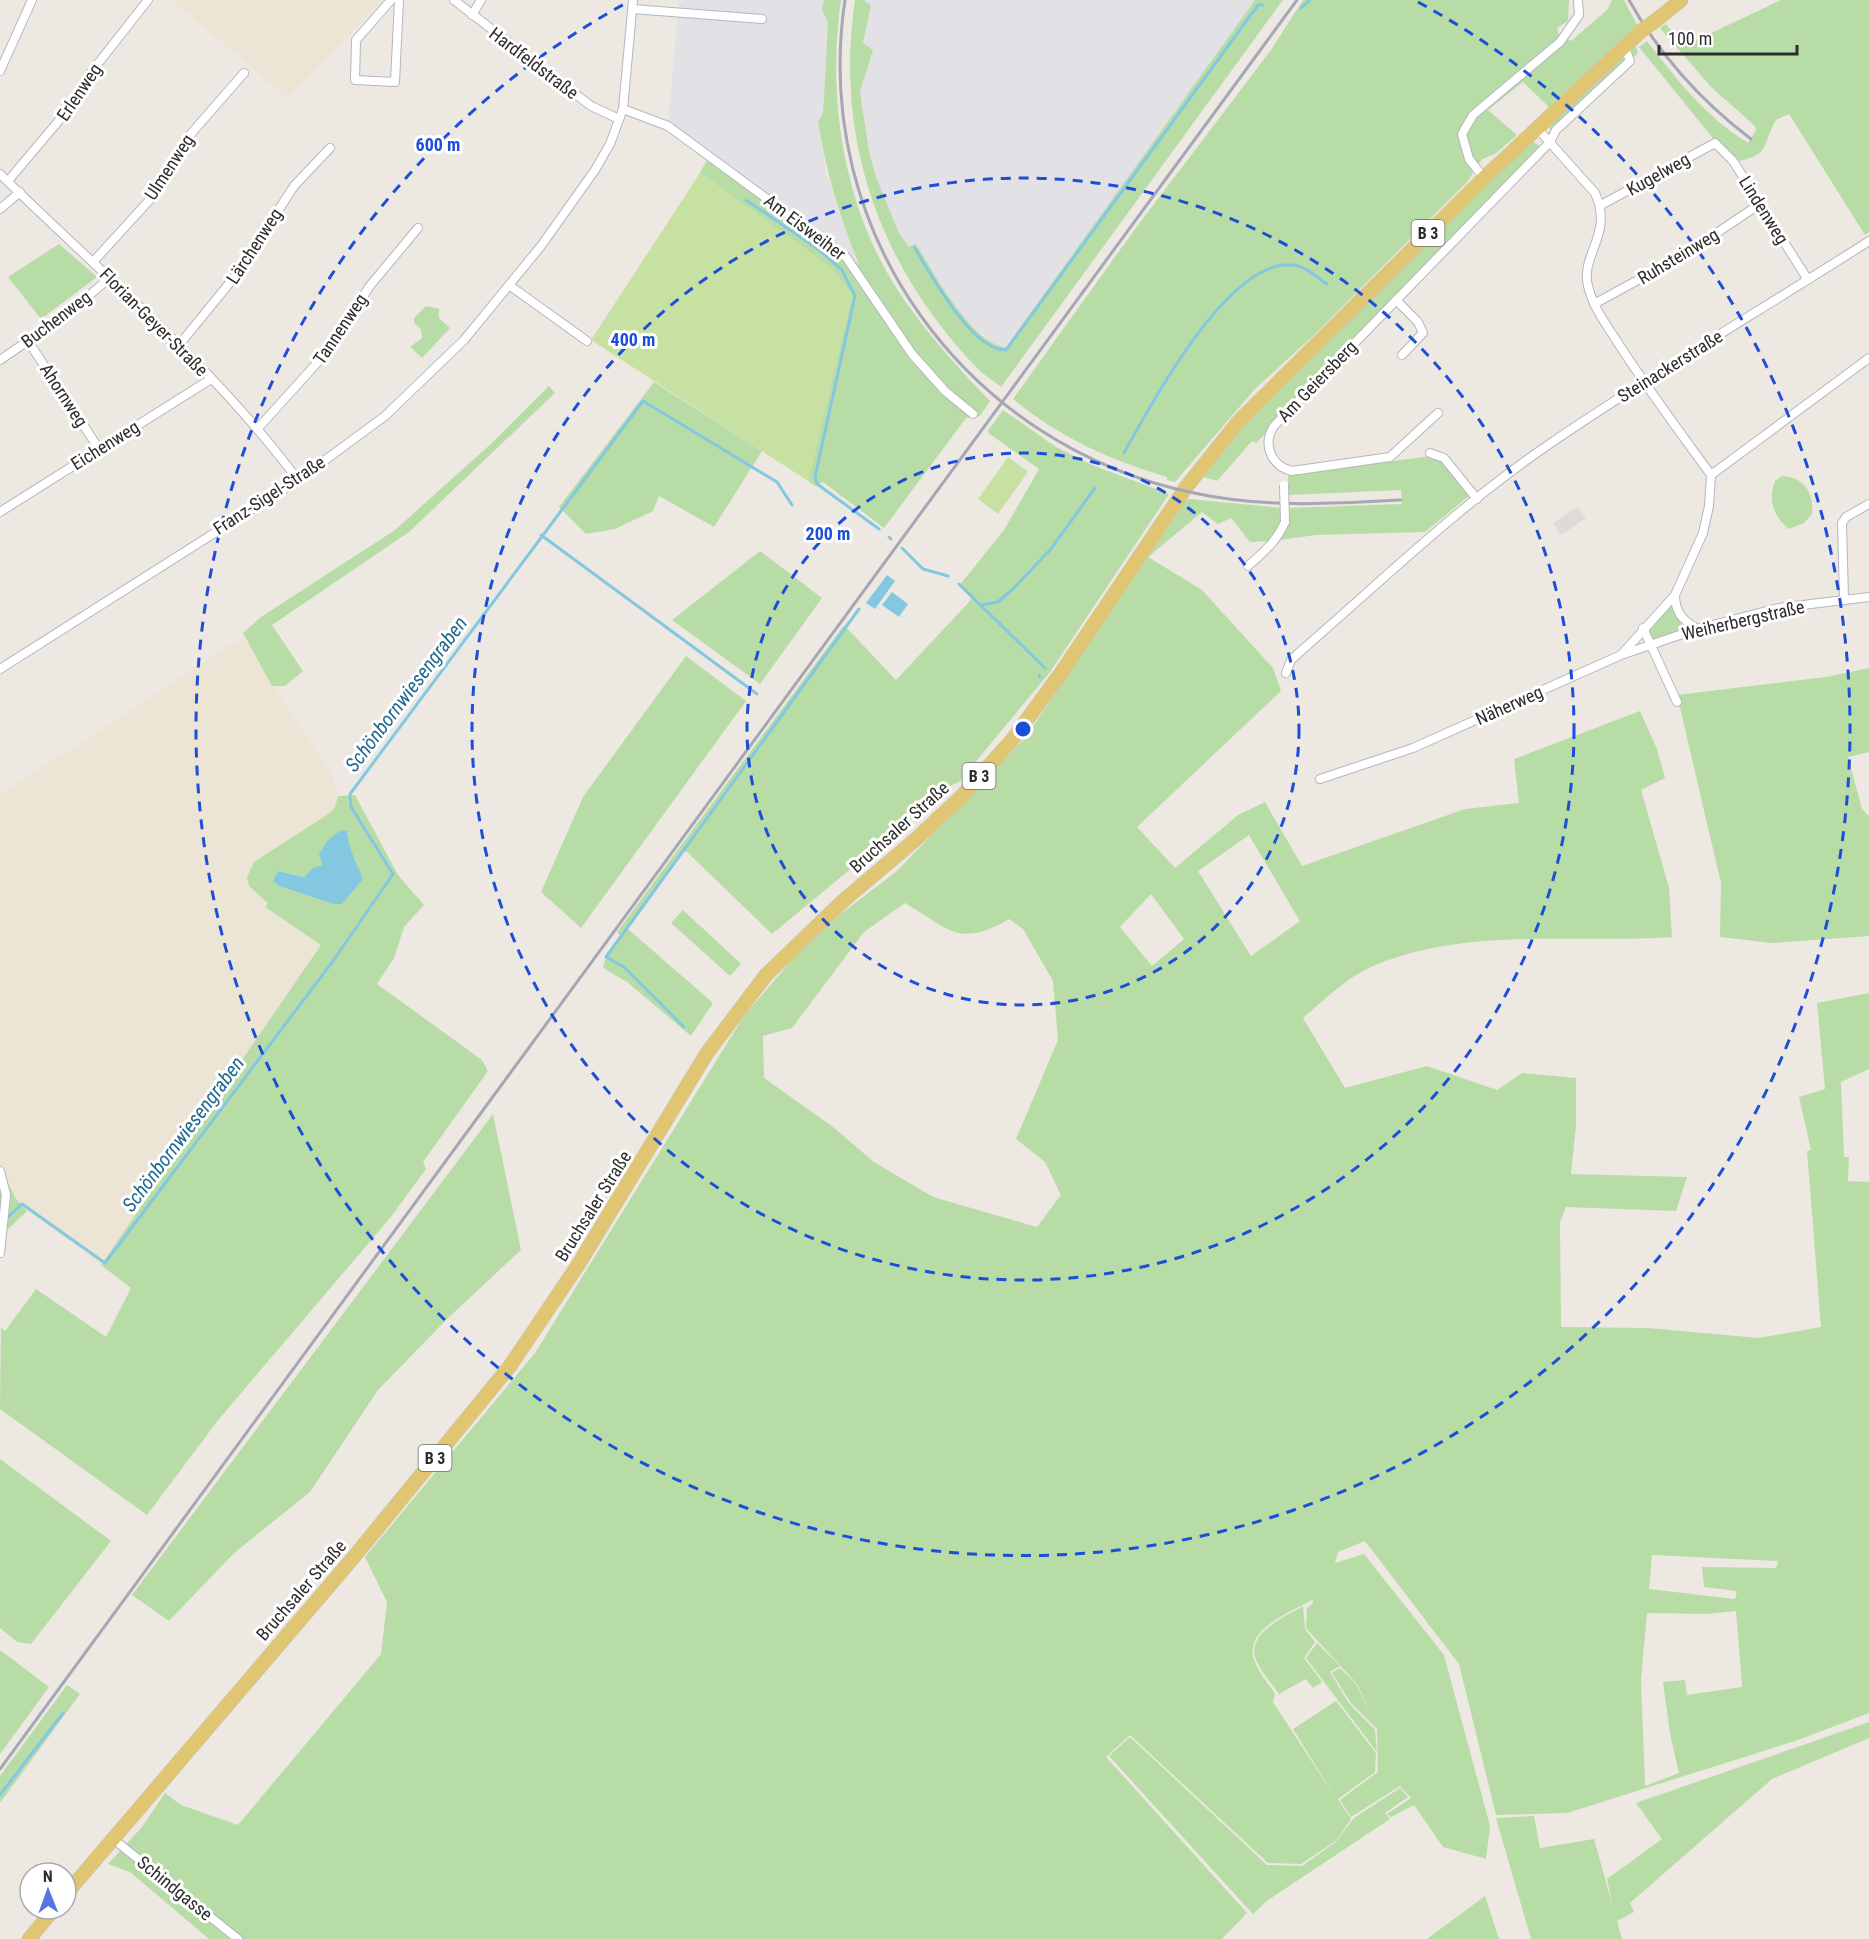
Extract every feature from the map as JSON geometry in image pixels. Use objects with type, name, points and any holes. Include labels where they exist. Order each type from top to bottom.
[{"type":"main road","name":"B 3","points":[[1484,177],[1606,62],[1681,0]]},
{"type":"main road","name":"Bruchsaler Straße","points":[[78,1879],[353,1558],[510,1366],[578,1265],[697,1068],[766,975],[843,901],[915,840],[961,797],[1012,740],[1061,673],[1187,486],[1239,421],[1484,177]]},
{"type":"main road","points":[[29,1939],[44,1921]]},
{"type":"street","points":[[0,71],[32,0]]},
{"type":"street","name":"Erlenweg","points":[[8,182],[72,105],[89,75],[148,0]]},
{"type":"street","points":[[391,0],[356,40],[355,80],[395,82],[399,0]]},
{"type":"street","name":"Hardfeldstraße","points":[[454,0],[591,106],[620,118]]},
{"type":"street","points":[[472,15],[481,0]]},
{"type":"street","points":[[1484,177],[1469,159],[1462,134],[1473,115],[1560,42],[1580,15],[1578,0]]},
{"type":"street","points":[[633,4],[762,19]]},
{"type":"street","name":"Franz-Sigel-Straße","points":[[0,669],[298,480],[409,395],[464,340],[509,285],[595,170],[623,109],[633,4]]},
{"type":"street","name":"Am Geiersberg","points":[[1248,566],[1279,535],[1285,522],[1283,469],[1268,448],[1267,436],[1274,426],[1550,142],[1556,130],[1630,61],[1624,46]]},
{"type":"street","name":"Ulmenweg","points":[[94,261],[154,195],[189,136],[244,73]]},
{"type":"street","name":"Am Eisweiher","points":[[623,109],[668,126],[846,257],[912,354],[945,391],[973,414]]},
{"type":"street","points":[[1537,128],[1595,193],[1601,205],[1602,224],[1587,283],[1594,304],[1642,381],[1710,475],[1869,358]]},
{"type":"street","name":"Kugelweg","points":[[1601,205],[1715,143]]},
{"type":"street","name":"Lindenweg","points":[[1715,143],[1733,161],[1808,280]]},
{"type":"street","name":"Lärchenweg","points":[[179,345],[250,258],[269,223],[294,186],[330,148]]},
{"type":"street","name":"Florian-Geyer-Straße","points":[[0,174],[111,277],[259,427],[298,480]]},
{"type":"street","points":[[0,209],[20,192]]},
{"type":"street","name":"Ruhsteinweg","points":[[1594,304],[1682,256],[1760,204]]},
{"type":"street","name":"Tannenweg","points":[[259,427],[336,342],[369,287],[418,228]]},
{"type":"street","name":"Steinackerstraße","points":[[1286,673],[1291,660],[1303,649],[1477,499],[1550,443],[1642,381],[1869,241]]},
{"type":"street","name":"Buchenweg","points":[[0,360],[63,317],[111,277]]},
{"type":"street","points":[[509,285],[587,341]]},
{"type":"street","points":[[1396,300],[1418,322],[1423,333],[1402,355]]},
{"type":"street","name":"Ahornweg","points":[[28,341],[99,449]]},
{"type":"street","name":"Eichenweg","points":[[0,512],[211,379]]},
{"type":"street","points":[[1283,469],[1293,471],[1390,457],[1438,413]]},
{"type":"street","points":[[1431,453],[1444,458],[1477,499]]},
{"type":"street","name":"Näherweg","points":[[1320,779],[1413,748],[1621,655],[1675,595],[1702,533],[1709,506],[1710,475]]},
{"type":"street","points":[[1844,600],[1842,524],[1846,517],[1869,504]]},
{"type":"street","points":[[1675,595],[1675,606],[1680,615],[1697,629]]},
{"type":"street","name":"Weiherbergstraße","points":[[1621,655],[1650,643],[1778,608],[1869,597]]},
{"type":"street","points":[[1643,628],[1677,702]]},
{"type":"street","points":[[0,1171],[6,1195],[0,1253]]},
{"type":"street","name":"Schindgasse","points":[[112,1838],[238,1939]]},
{"type":"shaded area","points":[[171,0],[383,0],[288,98]]},
{"type":"shaded area","points":[[679,0],[824,0],[822,9],[828,23],[823,114],[818,121],[826,172],[844,228],[860,264],[834,250],[668,126]]},
{"type":"shaded area","points":[[864,0],[1255,0],[1006,347],[996,346],[960,314],[916,244],[909,247],[899,233],[876,177],[869,151],[860,92],[873,51],[863,44],[871,7],[863,2]]},
{"type":"shaded area","points":[[1578,507],[1586,518],[1561,535],[1553,523]]},
{"type":"shaded area","points":[[243,637],[333,777],[338,796],[335,807],[330,813],[254,862],[247,877],[249,886],[268,903],[265,908],[321,945],[101,1265],[27,1211],[16,1199],[0,1168],[0,795]]},
{"type":"green space","points":[[824,0],[841,0],[836,78],[839,117],[854,195],[868,232],[884,268],[905,301],[945,352],[990,401],[980,416],[966,418],[884,528],[823,482],[815,486],[808,481],[852,295],[831,268],[700,173],[708,158],[834,250],[859,264],[834,194],[818,121],[823,114],[828,23],[822,9]]},
{"type":"green space","points":[[855,0],[864,0],[871,6],[863,43],[873,50],[860,92],[869,151],[876,177],[899,233],[909,247],[916,244],[967,321],[993,343],[1006,347],[1255,0],[1283,0],[1001,387],[980,371],[945,332],[916,290],[891,246],[873,201],[859,153],[852,103],[850,52]]},
{"type":"green space","points":[[1303,0],[1569,0],[1568,21],[1557,28],[1559,35],[1571,41],[1607,10],[1612,0],[1624,0],[1637,25],[1549,107],[1523,82],[1488,110],[1517,135],[1495,154],[1482,159],[1467,182],[1313,336],[1254,390],[1175,482],[1167,480],[1167,477],[1125,463],[1086,446],[1048,425],[1013,399],[1135,229],[1271,50]]},
{"type":"green space","points":[[1781,0],[1869,0],[1869,232],[1865,235],[1789,114],[1776,120],[1761,152],[1738,161],[1716,142],[1639,47],[1647,41],[1705,109],[1748,143],[1756,130],[1755,126],[1711,87],[1660,28],[1666,24],[1684,46]]},
{"type":"green space","points":[[1635,45],[1638,53],[1553,130],[1550,129],[1549,124]]},
{"type":"green space","points":[[1532,141],[1540,146],[1256,443],[1252,441],[1217,481],[1200,476],[1254,408]]},
{"type":"green space","points":[[700,173],[831,268],[852,295],[808,481],[591,340]]},
{"type":"green space","points":[[59,244],[97,277],[41,319],[8,277]]},
{"type":"green space","points":[[426,306],[439,309],[439,318],[450,328],[422,358],[410,347],[422,338],[421,329],[414,323],[414,318]]},
{"type":"green space","points":[[654,382],[762,451],[714,527],[659,496],[653,511],[615,529],[586,534],[559,507]]},
{"type":"green space","points":[[549,386],[555,393],[409,532],[272,625],[303,671],[285,686],[272,686],[243,633],[261,617],[395,530],[493,442]]},
{"type":"green space","points":[[1003,410],[1056,447],[1092,465],[1169,494],[1050,672],[959,782],[952,785],[772,934],[687,852],[683,852],[628,929],[713,1003],[691,1036],[627,982],[603,968],[605,960],[620,936],[617,932],[844,625],[896,680],[969,602],[971,598],[959,586],[1004,530],[1039,469],[987,432]]},
{"type":"green space","points":[[1431,456],[1441,460],[1469,496],[1425,532],[1316,535],[1279,540],[1288,523],[1288,508],[1402,504],[1401,490],[1288,495],[1288,475]]},
{"type":"green space","points":[[1008,457],[1028,472],[998,514],[978,499]]},
{"type":"green space","points":[[1782,476],[1796,479],[1806,487],[1812,506],[1812,514],[1804,523],[1789,529],[1779,519],[1772,501],[1775,481]]},
{"type":"green space","points":[[1186,500],[1282,508],[1282,521],[1271,541],[1250,542],[1231,518],[1218,524],[1202,512],[1148,557],[1202,590],[1273,668],[1281,691],[1137,827],[1175,868],[1238,815],[1265,802],[1302,866],[1465,809],[1519,803],[1514,759],[1640,711],[1657,749],[1665,778],[1641,790],[1669,888],[1672,937],[1483,941],[1409,954],[1373,966],[1354,976],[1303,1018],[1345,1088],[1427,1066],[1497,1090],[1522,1073],[1576,1078],[1576,1125],[1571,1174],[1687,1177],[1676,1211],[1566,1207],[1560,1222],[1561,1327],[1648,1328],[1759,1338],[1821,1327],[1807,1151],[1811,1150],[1799,1097],[1825,1089],[1817,1003],[1869,993],[1869,1069],[1841,1082],[1844,1157],[1849,1157],[1848,1181],[1869,1182],[1869,1713],[1798,1740],[1567,1813],[1496,1815],[1459,1664],[1365,1541],[1338,1552],[1335,1563],[1364,1554],[1444,1655],[1490,1826],[1486,1859],[1443,1847],[1414,1805],[1391,1817],[1387,1814],[1411,1798],[1400,1786],[1351,1817],[1340,1800],[1378,1772],[1377,1729],[1350,1702],[1332,1673],[1340,1668],[1357,1685],[1373,1720],[1358,1685],[1306,1628],[1307,1608],[1314,1602],[1312,1600],[1281,1616],[1261,1631],[1255,1640],[1253,1651],[1257,1666],[1275,1694],[1273,1702],[1335,1797],[1293,1729],[1336,1701],[1376,1753],[1375,1772],[1338,1799],[1351,1819],[1336,1841],[1301,1864],[1268,1863],[1130,1735],[1106,1757],[1247,1913],[1222,1939],[209,1939],[130,1872],[108,1864],[142,1827],[165,1793],[181,1805],[238,1825],[381,1654],[387,1602],[365,1557],[535,1353],[744,1016],[796,955],[842,913],[896,872],[1025,738]],"holes":[[[1249,835],[1300,921],[1251,956],[1198,871]],[[1151,894],[1184,939],[1152,966],[1120,927]],[[905,903],[944,928],[955,932],[978,933],[1009,919],[1023,929],[1053,981],[1058,1040],[1016,1139],[1045,1162],[1061,1195],[1037,1227],[933,1197],[874,1162],[833,1127],[764,1078],[763,1036],[792,1028],[864,932]],[[1652,1555],[1778,1562],[1776,1568],[1702,1567],[1704,1587],[1737,1591],[1735,1599],[1649,1589]],[[1736,1611],[1742,1687],[1687,1695],[1685,1680],[1663,1682],[1670,1734],[1679,1773],[1645,1786],[1641,1680],[1647,1613],[1707,1614]]]},
{"type":"green space","points":[[760,551],[822,598],[760,684],[672,620]]},
{"type":"green space","points":[[1675,595],[1675,606],[1697,629],[1650,643],[1643,628]]},
{"type":"green space","points":[[686,656],[746,701],[581,928],[541,892],[583,797]]},
{"type":"green space","points":[[1869,668],[1869,752],[1848,757],[1862,809],[1869,816],[1869,936],[1772,943],[1720,937],[1721,883],[1677,695],[1826,677]]},
{"type":"green space","points":[[355,795],[398,875],[424,905],[404,927],[394,958],[377,984],[482,1060],[488,1071],[423,1162],[426,1169],[390,1218],[219,1419],[147,1515],[0,1409],[1,1327],[5,1331],[36,1289],[106,1337],[131,1288],[101,1265],[321,945],[265,907],[268,903],[249,886],[247,877],[254,862],[330,813],[335,807],[338,796]],"holes":[[[349,851],[356,861],[333,904],[279,886],[273,881],[279,871],[304,877]]]},
{"type":"green space","points":[[683,910],[741,964],[730,976],[671,923]]},
{"type":"green space","points":[[493,1114],[521,1250],[448,1318],[378,1390],[310,1492],[234,1553],[169,1621],[132,1595]]},
{"type":"green space","points":[[0,1168],[16,1199],[27,1211],[0,1237]]},
{"type":"green space","points":[[0,1459],[111,1541],[31,1644],[17,1642],[0,1628]]},
{"type":"green space","points":[[1303,1606],[1305,1629],[1315,1642],[1304,1658],[1322,1682],[1313,1688],[1306,1679],[1279,1694],[1257,1662],[1254,1652],[1256,1643],[1268,1628]]},
{"type":"green space","points":[[1317,1643],[1340,1666],[1330,1672],[1348,1702],[1375,1730],[1377,1752],[1306,1658]]},
{"type":"green space","points":[[0,1650],[49,1687],[0,1754]]},
{"type":"green space","points":[[67,1685],[80,1694],[0,1803],[0,1776]]},
{"type":"green space","points":[[1869,1722],[1869,1738],[1772,1779],[1630,1903],[1634,1912],[1617,1921],[1622,1939],[1531,1939],[1496,1818],[1534,1816],[1540,1848],[1594,1839],[1613,1907],[1607,1879],[1662,1839],[1636,1803]]},
{"type":"green space","points":[[1130,1737],[1267,1865],[1302,1866],[1336,1842],[1354,1818],[1400,1788],[1408,1797],[1385,1813],[1390,1819],[1268,1900],[1253,1914],[1109,1756]]},
{"type":"green space","points":[[1485,1896],[1499,1939],[1427,1939]]},
{"type":"water","points":[[887,575],[895,581],[875,609],[866,603]]},
{"type":"water","points":[[892,592],[908,604],[899,617],[882,605]]},
{"type":"water","points":[[341,830],[347,831],[351,850],[363,879],[342,904],[333,904],[279,886],[273,881],[278,871],[304,877],[313,868],[323,865],[319,854],[328,840]]},
{"type":"waterway","points":[[1301,8],[1310,0]]},
{"type":"waterway","points":[[914,247],[966,325],[993,347],[1006,350],[1258,5],[1263,5]]},
{"type":"waterway","points":[[746,200],[818,249],[842,270],[855,296],[815,477],[817,484],[879,529]]},
{"type":"waterway","points":[[1124,453],[1172,371],[1194,339],[1218,309],[1242,285],[1267,270],[1291,265],[1305,269],[1327,284]]},
{"type":"waterway","name":"Schönbornwiesengraben","points":[[7,1218],[22,1204],[105,1263],[333,961],[393,874],[351,807],[350,794],[643,401],[777,482],[792,505]]},
{"type":"waterway","points":[[981,605],[998,602],[1014,588],[1050,550],[1095,488]]},
{"type":"waterway","points":[[541,535],[757,694]]},
{"type":"waterway","points":[[902,548],[923,569],[948,576]]},
{"type":"waterway","points":[[959,584],[1045,668]]},
{"type":"waterway","points":[[684,1027],[624,967],[606,957],[859,609]]},
{"type":"waterway","points":[[0,1795],[63,1713]]},
{"type":"railway","points":[[845,0],[841,86],[853,168],[880,246],[921,316],[974,378],[1038,429],[1112,468],[1194,493],[1271,503],[1401,500]]},
{"type":"railway","points":[[0,1769],[1297,0]]},
{"type":"railway","points":[[1629,0],[1668,59],[1715,109],[1751,139]]}]
